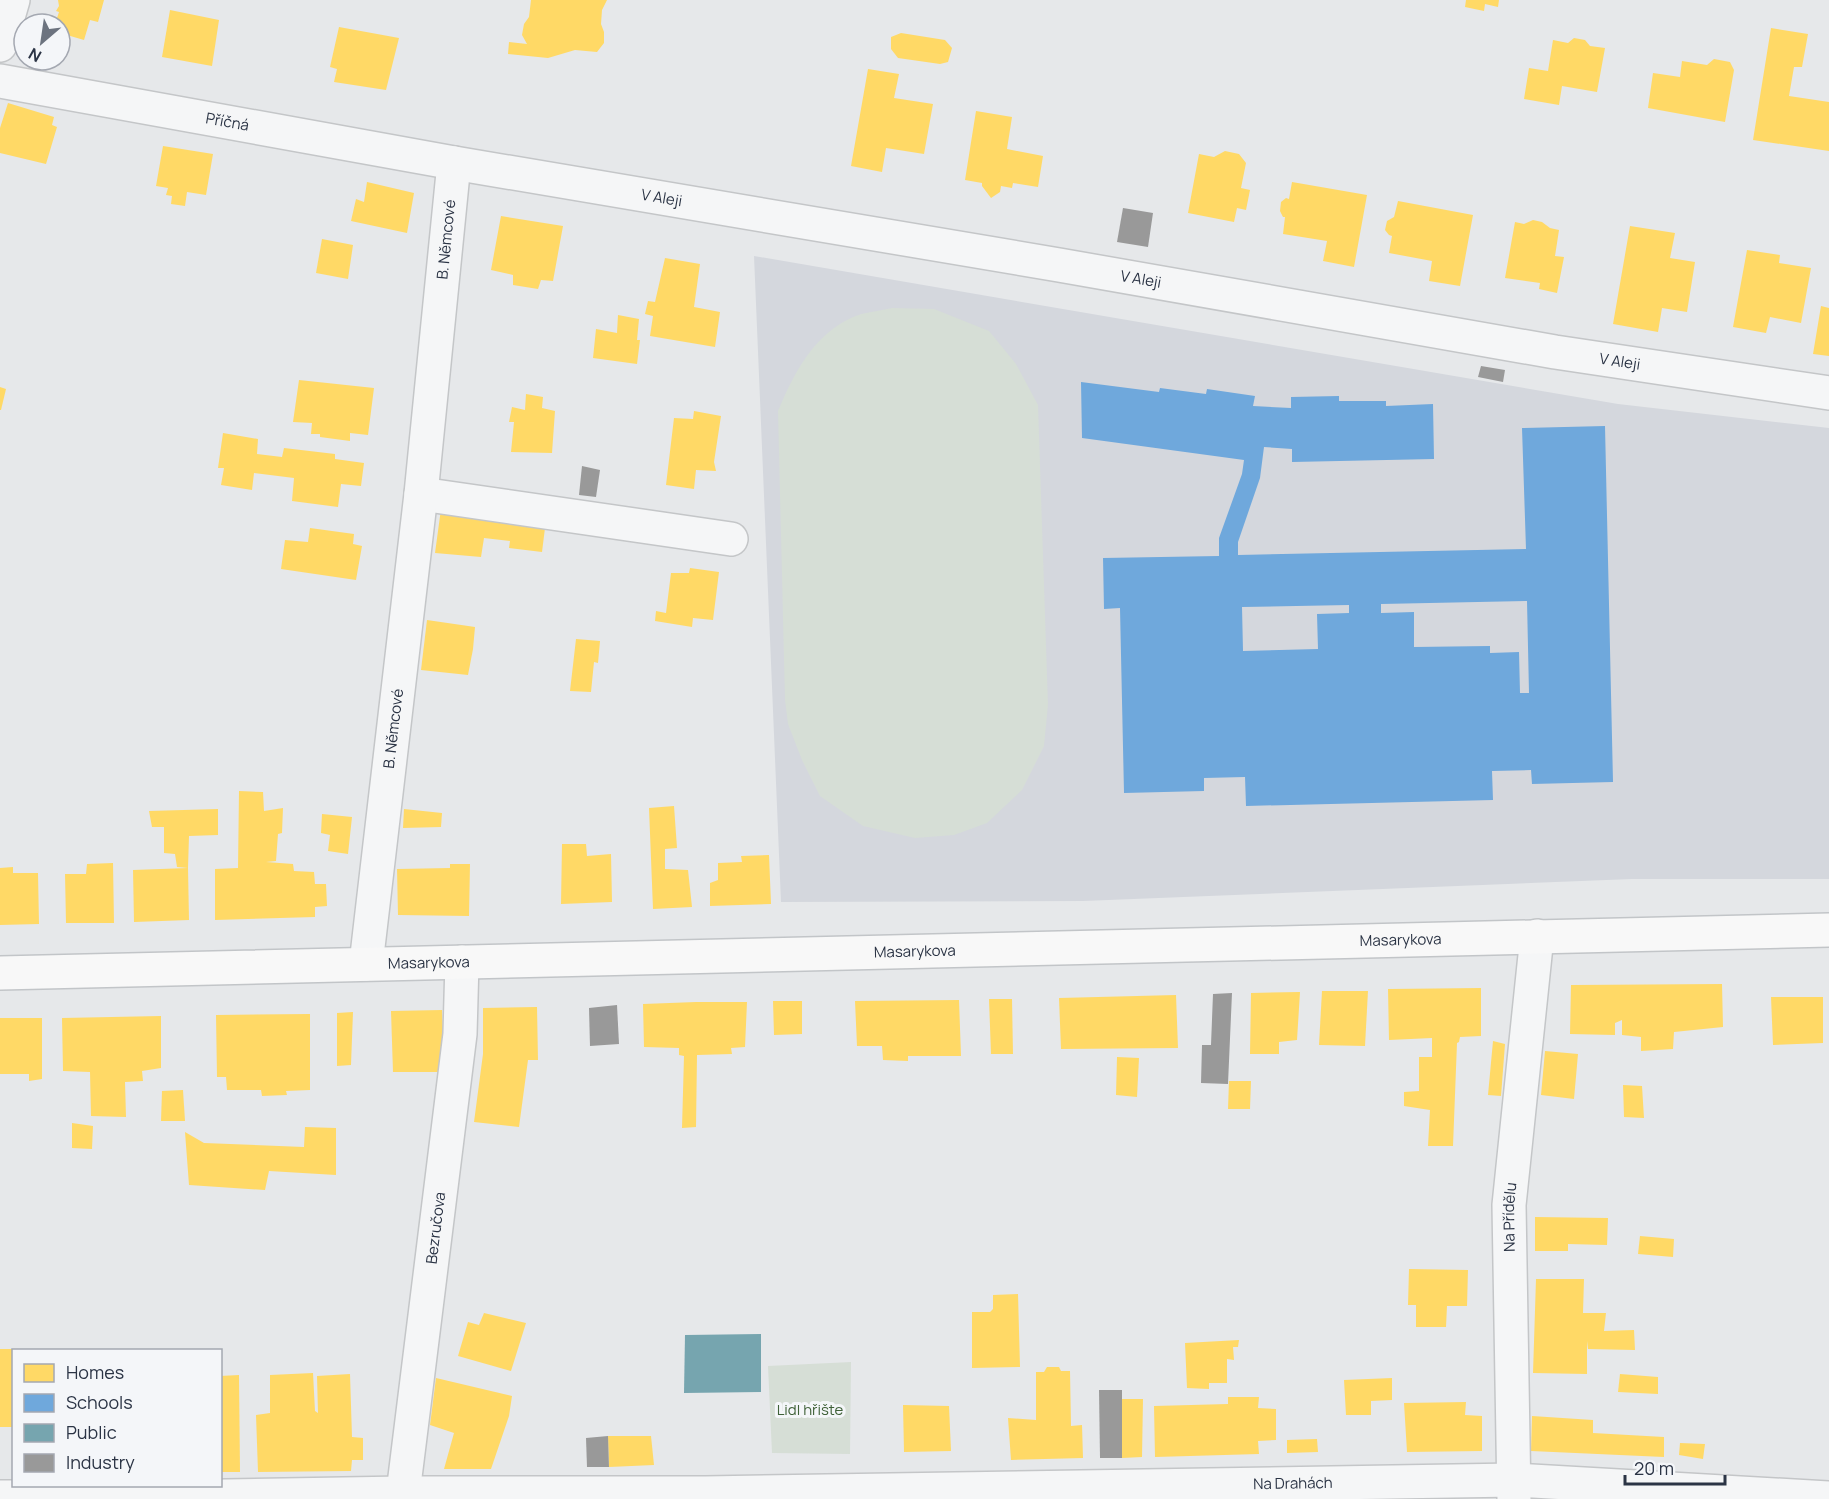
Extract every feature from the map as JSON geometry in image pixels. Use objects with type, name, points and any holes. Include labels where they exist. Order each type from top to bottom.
[{"type":"main road","name":"Masarykova","points":[[0,973],[1829,930]]},
{"type":"street","points":[[0,45],[13,0]]},
{"type":"street","name":"Příčná","points":[[0,81],[454,163]]},
{"type":"street","name":"V Aleji","points":[[454,163],[1543,350],[1829,393]]},
{"type":"street","name":"B. Němcové","points":[[366,964],[421,494],[454,163]]},
{"type":"street","points":[[421,494],[731,539]]},
{"type":"street","name":"Na Přídělu","points":[[1514,1489],[1509,1205],[1537,936]]},
{"type":"street","name":"Bezručova","points":[[403,1493],[460,1034],[462,962]]},
{"type":"street","name":"Na Drahách","points":[[0,1497],[165,1498],[403,1493],[705,1496],[1514,1489],[1829,1498]]},
{"type":"shaded area","points":[[754,256],[1618,404],[1829,428],[1829,879],[1632,879],[1083,901],[781,902]]},
{"type":"green space","points":[[892,308],[934,309],[989,331],[1016,364],[1038,405],[1048,705],[1044,746],[1022,790],[987,823],[954,835],[915,838],[863,826],[820,796],[802,760],[788,724],[785,700],[778,411],[806,357],[826,335],[856,316]]},
{"type":"green space","name":"Lidl hřište","points":[[851,1362],[850,1454],[772,1453],[768,1366]]},
{"type":"building: Homes","points":[[58,0],[104,0],[98,22],[90,20],[84,40],[72,36],[72,12],[56,11],[59,6]]},
{"type":"building: Homes","points":[[531,0],[607,0],[602,10],[601,24],[604,43],[597,52],[575,50],[548,58],[508,54],[509,42],[527,44],[522,35],[524,24],[529,17]]},
{"type":"building: Homes","points":[[1466,0],[1499,0],[1498,7],[1485,4],[1484,11],[1465,7]]},
{"type":"building: Homes","points":[[170,10],[219,20],[212,66],[162,57]]},
{"type":"building: Homes","points":[[339,27],[399,38],[386,90],[334,82],[337,69],[330,67]]},
{"type":"building: Homes","points":[[1771,28],[1808,34],[1802,67],[1794,67],[1789,96],[1829,102],[1829,151],[1753,140]]},
{"type":"building: Homes","points":[[901,33],[945,40],[952,48],[948,62],[940,64],[898,58],[891,49],[891,37]]},
{"type":"building: Homes","points":[[1574,38],[1585,40],[1590,46],[1605,48],[1597,92],[1562,86],[1559,105],[1524,99],[1529,68],[1548,71],[1553,40],[1568,43]]},
{"type":"building: Homes","points":[[1714,59],[1730,62],[1734,70],[1725,122],[1648,108],[1653,73],[1680,77],[1682,61],[1707,65]]},
{"type":"building: Homes","points":[[868,69],[899,74],[894,98],[933,104],[924,154],[886,148],[882,172],[851,166]]},
{"type":"building: Homes","points":[[8,103],[54,117],[52,125],[57,127],[46,164],[0,153],[0,128]]},
{"type":"building: Homes","points":[[976,111],[1012,117],[1007,149],[1043,156],[1038,187],[1013,183],[1012,188],[1001,186],[1000,192],[991,198],[982,183],[965,180]]},
{"type":"building: Homes","points":[[163,146],[213,154],[206,195],[187,192],[185,206],[171,204],[172,196],[166,195],[168,188],[156,186]]},
{"type":"building: Homes","points":[[1225,151],[1239,154],[1246,163],[1241,188],[1250,190],[1246,210],[1237,208],[1234,222],[1188,213],[1199,154],[1214,157]]},
{"type":"building: Homes","points":[[367,182],[414,193],[407,233],[351,221],[356,199],[364,202]]},
{"type":"building: Homes","points":[[1292,182],[1367,195],[1354,267],[1323,261],[1327,241],[1283,234],[1285,217],[1280,211],[1281,202],[1286,198],[1289,199]]},
{"type":"building: Homes","points":[[1398,201],[1473,215],[1460,286],[1429,281],[1432,261],[1389,253],[1392,236],[1385,230],[1387,221],[1394,217]]},
{"type":"building: Homes","points":[[501,216],[563,226],[553,281],[541,280],[538,289],[513,285],[513,275],[491,270]]},
{"type":"building: Homes","points":[[1533,220],[1559,230],[1555,256],[1564,257],[1557,293],[1539,289],[1540,283],[1505,278],[1515,222],[1524,224]]},
{"type":"building: Homes","points":[[1630,226],[1675,233],[1670,258],[1695,262],[1687,312],[1662,308],[1658,332],[1613,324]]},
{"type":"building: Homes","points":[[322,239],[353,245],[348,279],[316,273]]},
{"type":"building: Homes","points":[[1747,250],[1780,255],[1779,263],[1811,268],[1801,323],[1770,317],[1766,333],[1733,327]]},
{"type":"building: Homes","points":[[665,258],[700,264],[694,307],[720,312],[715,347],[650,336],[653,316],[645,314],[648,301],[655,302]]},
{"type":"building: Homes","points":[[1821,306],[1829,308],[1829,356],[1813,354]]},
{"type":"building: Homes","points":[[618,315],[639,319],[637,340],[640,340],[637,364],[593,358],[596,329],[617,333]]},
{"type":"building: Homes","points":[[299,380],[374,388],[368,435],[350,433],[350,441],[320,437],[320,434],[311,434],[312,423],[293,422]]},
{"type":"building: Homes","points":[[0,387],[6,389],[1,410],[0,410]]},
{"type":"building: Homes","points":[[526,394],[543,397],[542,408],[555,411],[552,453],[511,452],[514,422],[509,422],[512,407],[525,410]]},
{"type":"building: Homes","points":[[694,411],[721,416],[714,462],[716,471],[696,470],[694,489],[666,485],[674,418],[693,419]]},
{"type":"building: Homes","points":[[223,433],[258,439],[257,454],[282,457],[284,448],[335,454],[335,459],[364,463],[361,486],[341,484],[338,507],[292,501],[294,478],[254,473],[252,490],[221,485],[224,468],[218,468]]},
{"type":"building: Homes","points":[[441,509],[546,520],[542,552],[509,548],[510,541],[484,538],[481,557],[435,553]]},
{"type":"building: Homes","points":[[310,528],[354,534],[353,544],[362,546],[356,580],[281,569],[285,540],[308,542]]},
{"type":"building: Homes","points":[[690,568],[719,572],[713,620],[693,618],[692,627],[655,621],[656,611],[666,613],[671,573],[689,573]]},
{"type":"building: Homes","points":[[427,620],[475,627],[468,675],[421,670]]},
{"type":"building: Homes","points":[[576,639],[600,641],[598,663],[594,662],[591,692],[570,691]]},
{"type":"building: Homes","points":[[239,791],[263,792],[264,811],[283,808],[282,833],[278,834],[276,861],[266,862],[293,864],[294,871],[314,872],[315,884],[326,884],[327,906],[315,907],[315,917],[215,920],[215,869],[238,868]]},
{"type":"building: Homes","points":[[674,806],[677,848],[665,849],[665,869],[688,870],[692,907],[653,909],[649,808]]},
{"type":"building: Homes","points":[[218,809],[218,835],[189,836],[188,868],[177,867],[175,854],[164,853],[164,827],[152,827],[149,811]]},
{"type":"building: Homes","points":[[404,809],[442,813],[441,827],[403,828]]},
{"type":"building: Homes","points":[[322,814],[352,817],[348,854],[328,851],[330,835],[321,833]]},
{"type":"building: Homes","points":[[562,844],[586,844],[587,856],[611,854],[612,902],[561,904]]},
{"type":"building: Homes","points":[[769,855],[771,904],[710,906],[710,883],[718,880],[718,863],[742,862],[741,856]]},
{"type":"building: Homes","points":[[113,863],[114,923],[66,923],[65,874],[86,874],[87,864]]},
{"type":"building: Homes","points":[[450,864],[470,864],[469,916],[398,915],[397,869],[450,868]]},
{"type":"building: Homes","points":[[13,867],[13,873],[38,873],[39,924],[0,925],[0,868]]},
{"type":"building: Homes","points":[[188,868],[189,920],[134,922],[133,870]]},
{"type":"building: Homes","points":[[1722,984],[1723,1027],[1674,1032],[1673,1049],[1641,1051],[1641,1037],[1622,1035],[1622,1020],[1615,1023],[1615,1035],[1570,1034],[1571,985]]},
{"type":"building: Homes","points":[[1481,988],[1481,1036],[1460,1037],[1457,1043],[1453,1146],[1428,1146],[1430,1110],[1404,1106],[1404,1092],[1419,1091],[1419,1057],[1432,1057],[1432,1038],[1389,1040],[1388,989]]},
{"type":"building: Homes","points":[[1322,991],[1368,991],[1365,1046],[1319,1045]]},
{"type":"building: Homes","points":[[1300,992],[1297,1040],[1279,1042],[1279,1054],[1250,1054],[1251,993]]},
{"type":"building: Homes","points":[[1176,995],[1178,1048],[1061,1049],[1059,998]]},
{"type":"building: Homes","points":[[1771,997],[1823,997],[1823,1043],[1773,1045]]},
{"type":"building: Homes","points":[[989,999],[1012,999],[1013,1054],[991,1054]]},
{"type":"building: Homes","points":[[959,1000],[961,1056],[908,1056],[908,1061],[883,1060],[882,1046],[857,1046],[855,1001]]},
{"type":"building: Homes","points":[[773,1001],[802,1001],[802,1034],[774,1035]]},
{"type":"building: Homes","points":[[747,1002],[745,1047],[731,1048],[732,1054],[697,1055],[696,1127],[682,1128],[684,1056],[679,1055],[679,1048],[644,1047],[643,1004]]},
{"type":"building: Homes","points":[[537,1007],[538,1060],[528,1060],[519,1127],[474,1122],[483,1054],[483,1008]]},
{"type":"building: Homes","points":[[442,1010],[444,1050],[442,1072],[393,1072],[391,1011]]},
{"type":"building: Homes","points":[[353,1012],[351,1065],[337,1066],[337,1013]]},
{"type":"building: Homes","points":[[310,1014],[310,1090],[286,1091],[287,1095],[262,1096],[261,1090],[227,1090],[226,1077],[217,1077],[216,1015]]},
{"type":"building: Homes","points":[[161,1016],[161,1068],[142,1071],[143,1081],[125,1082],[126,1117],[91,1116],[90,1072],[63,1071],[62,1018]]},
{"type":"building: Homes","points":[[0,1018],[42,1018],[42,1079],[29,1081],[29,1074],[0,1074]]},
{"type":"building: Homes","points":[[1493,1041],[1505,1044],[1501,1096],[1488,1095]]},
{"type":"building: Homes","points":[[1545,1051],[1578,1054],[1574,1099],[1541,1095]]},
{"type":"building: Homes","points":[[1117,1057],[1139,1058],[1137,1097],[1116,1095]]},
{"type":"building: Homes","points":[[1229,1081],[1251,1081],[1250,1109],[1228,1109]]},
{"type":"building: Homes","points":[[1623,1085],[1642,1086],[1644,1118],[1624,1117]]},
{"type":"building: Homes","points":[[183,1090],[185,1121],[161,1121],[162,1091]]},
{"type":"building: Homes","points":[[72,1123],[93,1126],[92,1149],[72,1148]]},
{"type":"building: Homes","points":[[305,1127],[336,1128],[336,1175],[269,1171],[265,1190],[189,1185],[185,1132],[204,1143],[304,1147]]},
{"type":"building: Homes","points":[[1535,1217],[1608,1218],[1607,1245],[1568,1244],[1568,1251],[1535,1251]]},
{"type":"building: Homes","points":[[1640,1236],[1674,1239],[1673,1257],[1638,1254]]},
{"type":"building: Homes","points":[[1409,1269],[1468,1270],[1467,1306],[1447,1306],[1446,1327],[1416,1327],[1416,1305],[1408,1305]]},
{"type":"building: Homes","points":[[1536,1279],[1584,1279],[1583,1313],[1606,1313],[1604,1331],[1634,1330],[1635,1350],[1588,1349],[1587,1341],[1587,1374],[1533,1373]]},
{"type":"building: Homes","points":[[1018,1294],[1020,1367],[972,1368],[972,1312],[990,1312],[993,1309],[993,1295]]},
{"type":"building: Homes","points":[[484,1313],[526,1323],[511,1371],[458,1356],[468,1322],[479,1325]]},
{"type":"building: Homes","points":[[1239,1340],[1238,1347],[1233,1347],[1234,1360],[1227,1359],[1227,1383],[1209,1383],[1209,1389],[1187,1388],[1185,1343]]},
{"type":"building: Homes","points":[[0,1349],[12,1349],[12,1427],[0,1427]]},
{"type":"building: Homes","points":[[1047,1367],[1059,1367],[1061,1371],[1070,1371],[1071,1426],[1082,1425],[1083,1458],[1011,1460],[1008,1418],[1036,1420],[1036,1372],[1044,1372]]},
{"type":"building: Homes","points":[[313,1373],[315,1411],[318,1413],[317,1376],[350,1374],[352,1437],[363,1438],[363,1460],[352,1460],[351,1471],[258,1472],[256,1415],[270,1413],[270,1375]]},
{"type":"building: Homes","points":[[1620,1374],[1658,1377],[1658,1394],[1618,1392]]},
{"type":"building: Homes","points":[[239,1375],[240,1472],[222,1472],[222,1376]]},
{"type":"building: Homes","points":[[436,1378],[512,1396],[509,1416],[491,1469],[444,1469],[454,1433],[430,1425]]},
{"type":"building: Homes","points":[[1392,1378],[1392,1400],[1371,1401],[1371,1415],[1346,1415],[1344,1380]]},
{"type":"building: Homes","points":[[1228,1397],[1259,1397],[1258,1408],[1276,1409],[1276,1440],[1258,1441],[1259,1454],[1155,1457],[1154,1406],[1228,1404]]},
{"type":"building: Homes","points":[[1122,1399],[1143,1399],[1142,1457],[1122,1458]]},
{"type":"building: Homes","points":[[1466,1402],[1465,1415],[1482,1416],[1482,1451],[1407,1452],[1404,1403]]},
{"type":"building: Homes","points":[[903,1405],[949,1406],[951,1451],[904,1452]]},
{"type":"building: Homes","points":[[1532,1416],[1593,1420],[1593,1433],[1664,1437],[1664,1457],[1531,1451]]},
{"type":"building: Homes","points":[[608,1436],[651,1436],[654,1465],[609,1467]]},
{"type":"building: Homes","points":[[1317,1439],[1318,1452],[1287,1453],[1287,1440]]},
{"type":"building: Homes","points":[[1680,1443],[1705,1444],[1703,1459],[1679,1455]]},
{"type":"building: Schools","points":[[1081,382],[1159,392],[1160,388],[1206,394],[1207,389],[1255,396],[1253,406],[1291,408],[1291,397],[1339,396],[1339,401],[1386,401],[1386,406],[1433,404],[1434,459],[1292,462],[1292,449],[1264,447],[1260,478],[1238,542],[1238,555],[1526,549],[1522,428],[1605,426],[1613,782],[1532,784],[1531,770],[1492,771],[1493,800],[1246,806],[1245,777],[1204,778],[1204,791],[1124,793],[1120,608],[1104,609],[1103,558],[1219,556],[1219,538],[1242,474],[1244,460],[1082,438]],"holes":[[[1527,601],[1529,693],[1520,693],[1519,652],[1490,653],[1490,646],[1414,647],[1414,612],[1381,613],[1381,604]],[[1349,605],[1349,613],[1317,614],[1318,649],[1243,651],[1242,607]]]},
{"type":"building: Public","points":[[761,1334],[761,1392],[684,1393],[685,1335]]},
{"type":"building: Industry","points":[[1123,208],[1153,213],[1148,247],[1117,242]]},
{"type":"building: Industry","points":[[1481,366],[1505,370],[1503,382],[1478,377]]},
{"type":"building: Industry","points":[[582,466],[600,470],[596,497],[579,495]]},
{"type":"building: Industry","points":[[1232,993],[1228,1084],[1201,1083],[1202,1045],[1211,1045],[1213,994]]},
{"type":"building: Industry","points":[[617,1005],[619,1044],[590,1046],[589,1008]]},
{"type":"building: Industry","points":[[1099,1390],[1122,1390],[1122,1458],[1100,1458]]},
{"type":"building: Industry","points":[[608,1436],[609,1467],[587,1467],[586,1438]]}]
